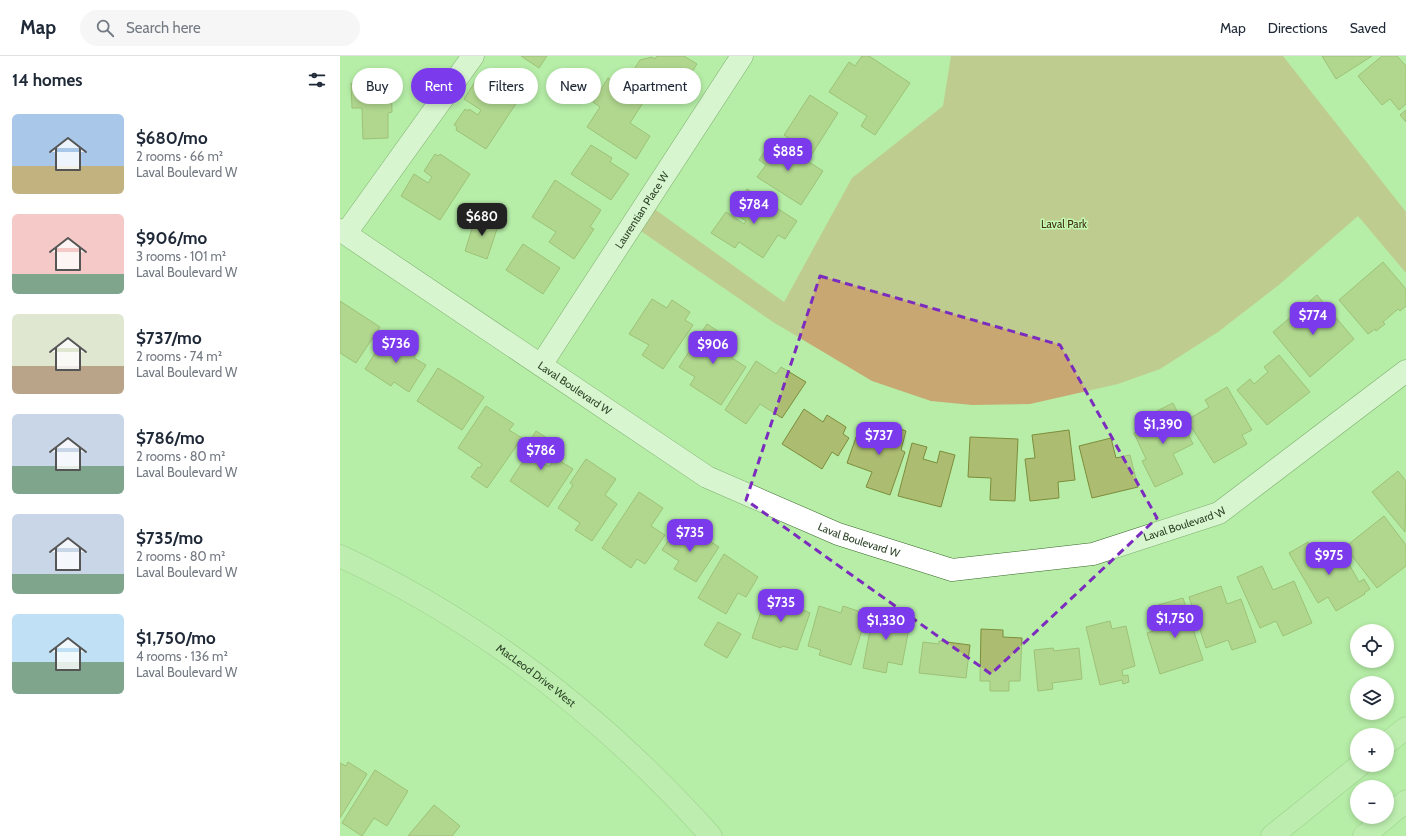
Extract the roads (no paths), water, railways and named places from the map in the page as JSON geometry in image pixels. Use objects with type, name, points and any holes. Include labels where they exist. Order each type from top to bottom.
[{"type":"main road","name":"MacLeod Drive West","points":[[340,556],[376,573],[434,605],[484,637],[541,678],[626,749],[709,834]]},
{"type":"main road","points":[[1394,737],[1406,728]]},
{"type":"main road","points":[[1272,836],[1351,772]]},
{"type":"main road","points":[[1289,836],[1352,772]]},
{"type":"main road","points":[[1364,836],[1406,801]]},
{"type":"street","points":[[343,231],[473,56]]},
{"type":"street","name":"Laurentian Place W","points":[[541,364],[742,56]]},
{"type":"street","name":"Laval Boulevard W","points":[[343,231],[707,477],[838,534],[952,570],[1093,554],[1220,513],[1406,371]]},
{"type":"park label","name":"Laval Park","points":[[1064,224]]}]
